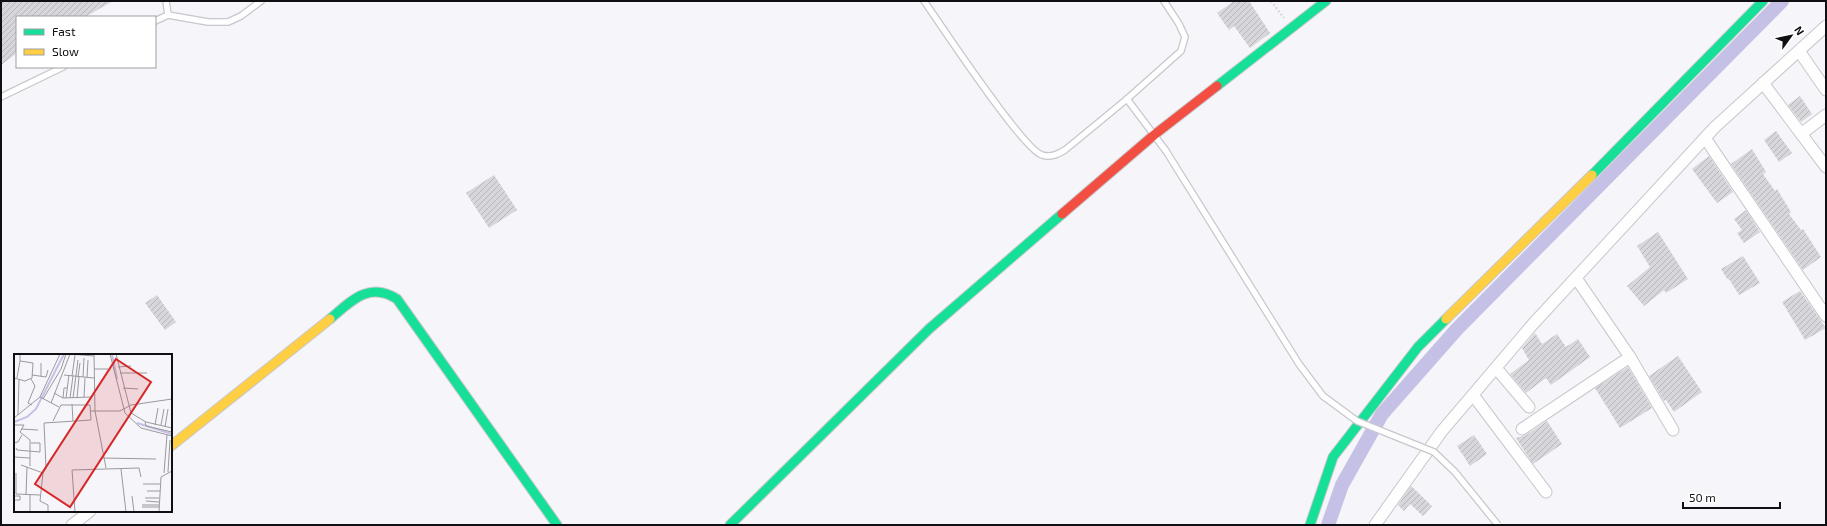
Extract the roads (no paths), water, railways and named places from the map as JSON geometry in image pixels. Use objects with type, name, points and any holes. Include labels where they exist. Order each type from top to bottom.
[{"type":"street","points":[[730,525],[929,329],[1154,135],[1326,1]]},
{"type":"street","points":[[1310,525],[1333,457],[1418,347],[1610,158],[1763,1]]},
{"type":"street","points":[[1376,525],[1442,431],[1576,278],[1705,138],[1826,26]]},
{"type":"street","points":[[1799,51],[1826,90]]},
{"type":"street","points":[[1763,83],[1826,168]]},
{"type":"street","points":[[1801,134],[1826,115]]},
{"type":"street","points":[[1705,138],[1826,316]]},
{"type":"street","points":[[1576,278],[1630,357],[1673,430]]},
{"type":"street","points":[[172,445],[358,296],[374,290],[386,292],[397,299],[557,525]]},
{"type":"street","points":[[1522,429],[1630,357]]},
{"type":"street","points":[[1496,368],[1530,408]]},
{"type":"street","points":[[1473,395],[1546,492]]},
{"type":"street","points":[[72,525],[89,512]]},
{"type":"lane","points":[[166,1],[168,15]]},
{"type":"lane","points":[[156,21],[168,15],[208,22],[228,22],[241,16],[261,1]]},
{"type":"lane","points":[[924,1],[1016,130],[1034,151],[1043,156],[1056,155],[1065,150],[1128,99],[1181,51],[1185,37],[1179,24],[1164,1]]},
{"type":"lane","points":[[1,97],[61,68]]},
{"type":"lane","points":[[1128,99],[1166,152],[1299,364],[1323,396],[1357,421],[1434,452],[1455,472],[1498,525]]},
{"type":"waterway","points":[[1328,525],[1342,485],[1382,414],[1457,329],[1782,1]]}]
